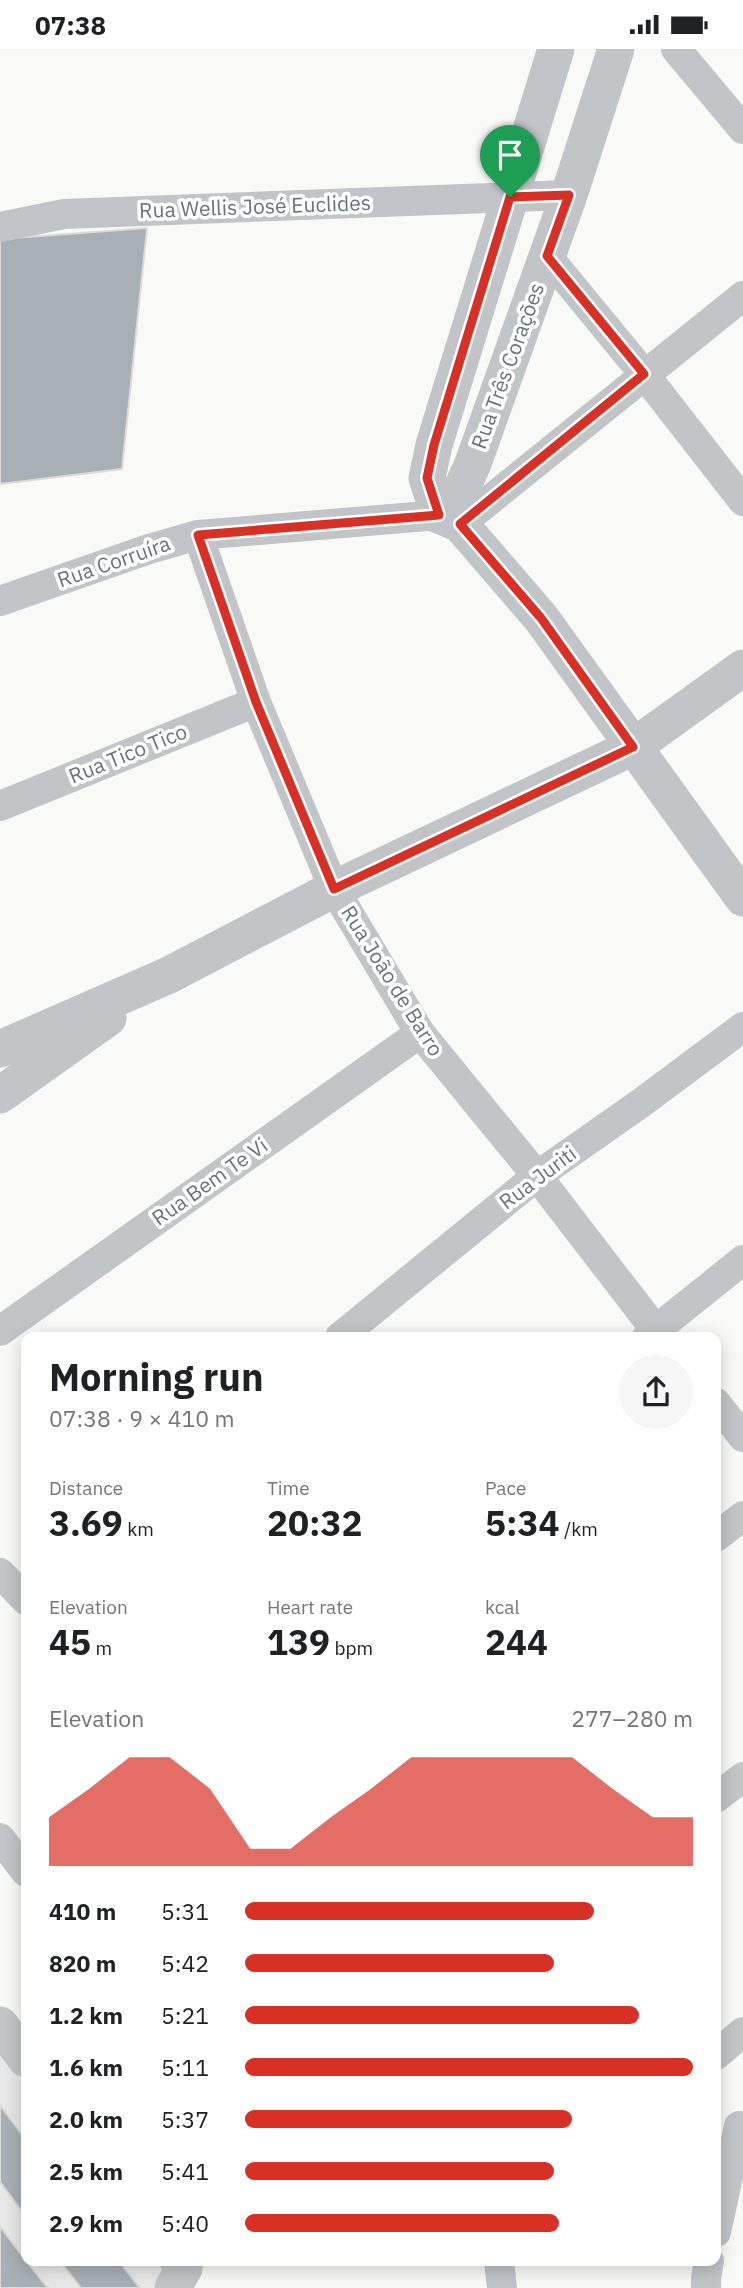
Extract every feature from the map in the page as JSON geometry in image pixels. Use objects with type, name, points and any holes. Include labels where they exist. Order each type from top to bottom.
[{"type":"street","name":"Rua Três Corações","points":[[556,49],[434,445],[427,478],[449,519],[541,618],[743,898]]},
{"type":"street","name":"Rua Três Corações","points":[[449,519],[472,466],[569,195],[616,49]]},
{"type":"street","points":[[676,49],[743,129]]},
{"type":"street","name":"Rua Wellis José Euclides","points":[[0,227],[64,214],[569,195]]},
{"type":"street","points":[[547,256],[743,501]]},
{"type":"street","points":[[449,519],[644,374],[743,296]]},
{"type":"street","name":"Rua Corruíra","points":[[0,601],[149,549],[198,535],[449,519]]},
{"type":"street","name":"Rua João de Barro","points":[[198,535],[256,702],[334,889],[420,1033],[537,1176],[652,1332]]},
{"type":"street","points":[[0,1049],[169,975],[334,889],[633,747],[743,669]]},
{"type":"street","name":"Rua Tico Tico","points":[[0,806],[256,702]]},
{"type":"street","points":[[0,1095],[169,975]]},
{"type":"street","name":"Rua Juriti","points":[[346,1332],[537,1176],[743,1027]]},
{"type":"street","name":"Rua Bem Te Vi","points":[[0,1331],[420,1033]]},
{"type":"street","points":[[658,1332],[743,1260]]},
{"type":"street","points":[[721,1409],[743,1437]]},
{"type":"street","points":[[721,1533],[743,1516]]},
{"type":"street","points":[[0,1573],[21,1593]]},
{"type":"street","points":[[721,1794],[743,1777]]},
{"type":"street","points":[[0,1838],[21,1865]]},
{"type":"street","points":[[0,2025],[21,2052]]},
{"type":"street","points":[[721,2051],[743,2032]]},
{"type":"street","points":[[721,2200],[733,2124]]},
{"type":"street","points":[[500,2266],[502,2288]]},
{"type":"street","points":[[706,2288],[708,2266]]},
{"type":"shaded area","points":[[0,2053],[21,2080],[21,2266],[162,2266],[165,2288],[0,2288]]},
{"type":"building","points":[[147,228],[122,469],[0,484],[0,239]]},
{"type":"building","points":[[0,2105],[21,2133],[21,2210],[0,2182]]},
{"type":"building","points":[[0,2226],[21,2254],[21,2266],[30,2266],[48,2288],[0,2288]]},
{"type":"building","points":[[64,2266],[123,2266],[140,2288],[81,2288]]},
{"type":"route","points":[[569,195],[547,256],[644,374],[460,524],[541,618],[633,747],[334,889],[256,702],[198,535],[439,515],[427,478],[434,445],[510,197],[569,195]]}]
